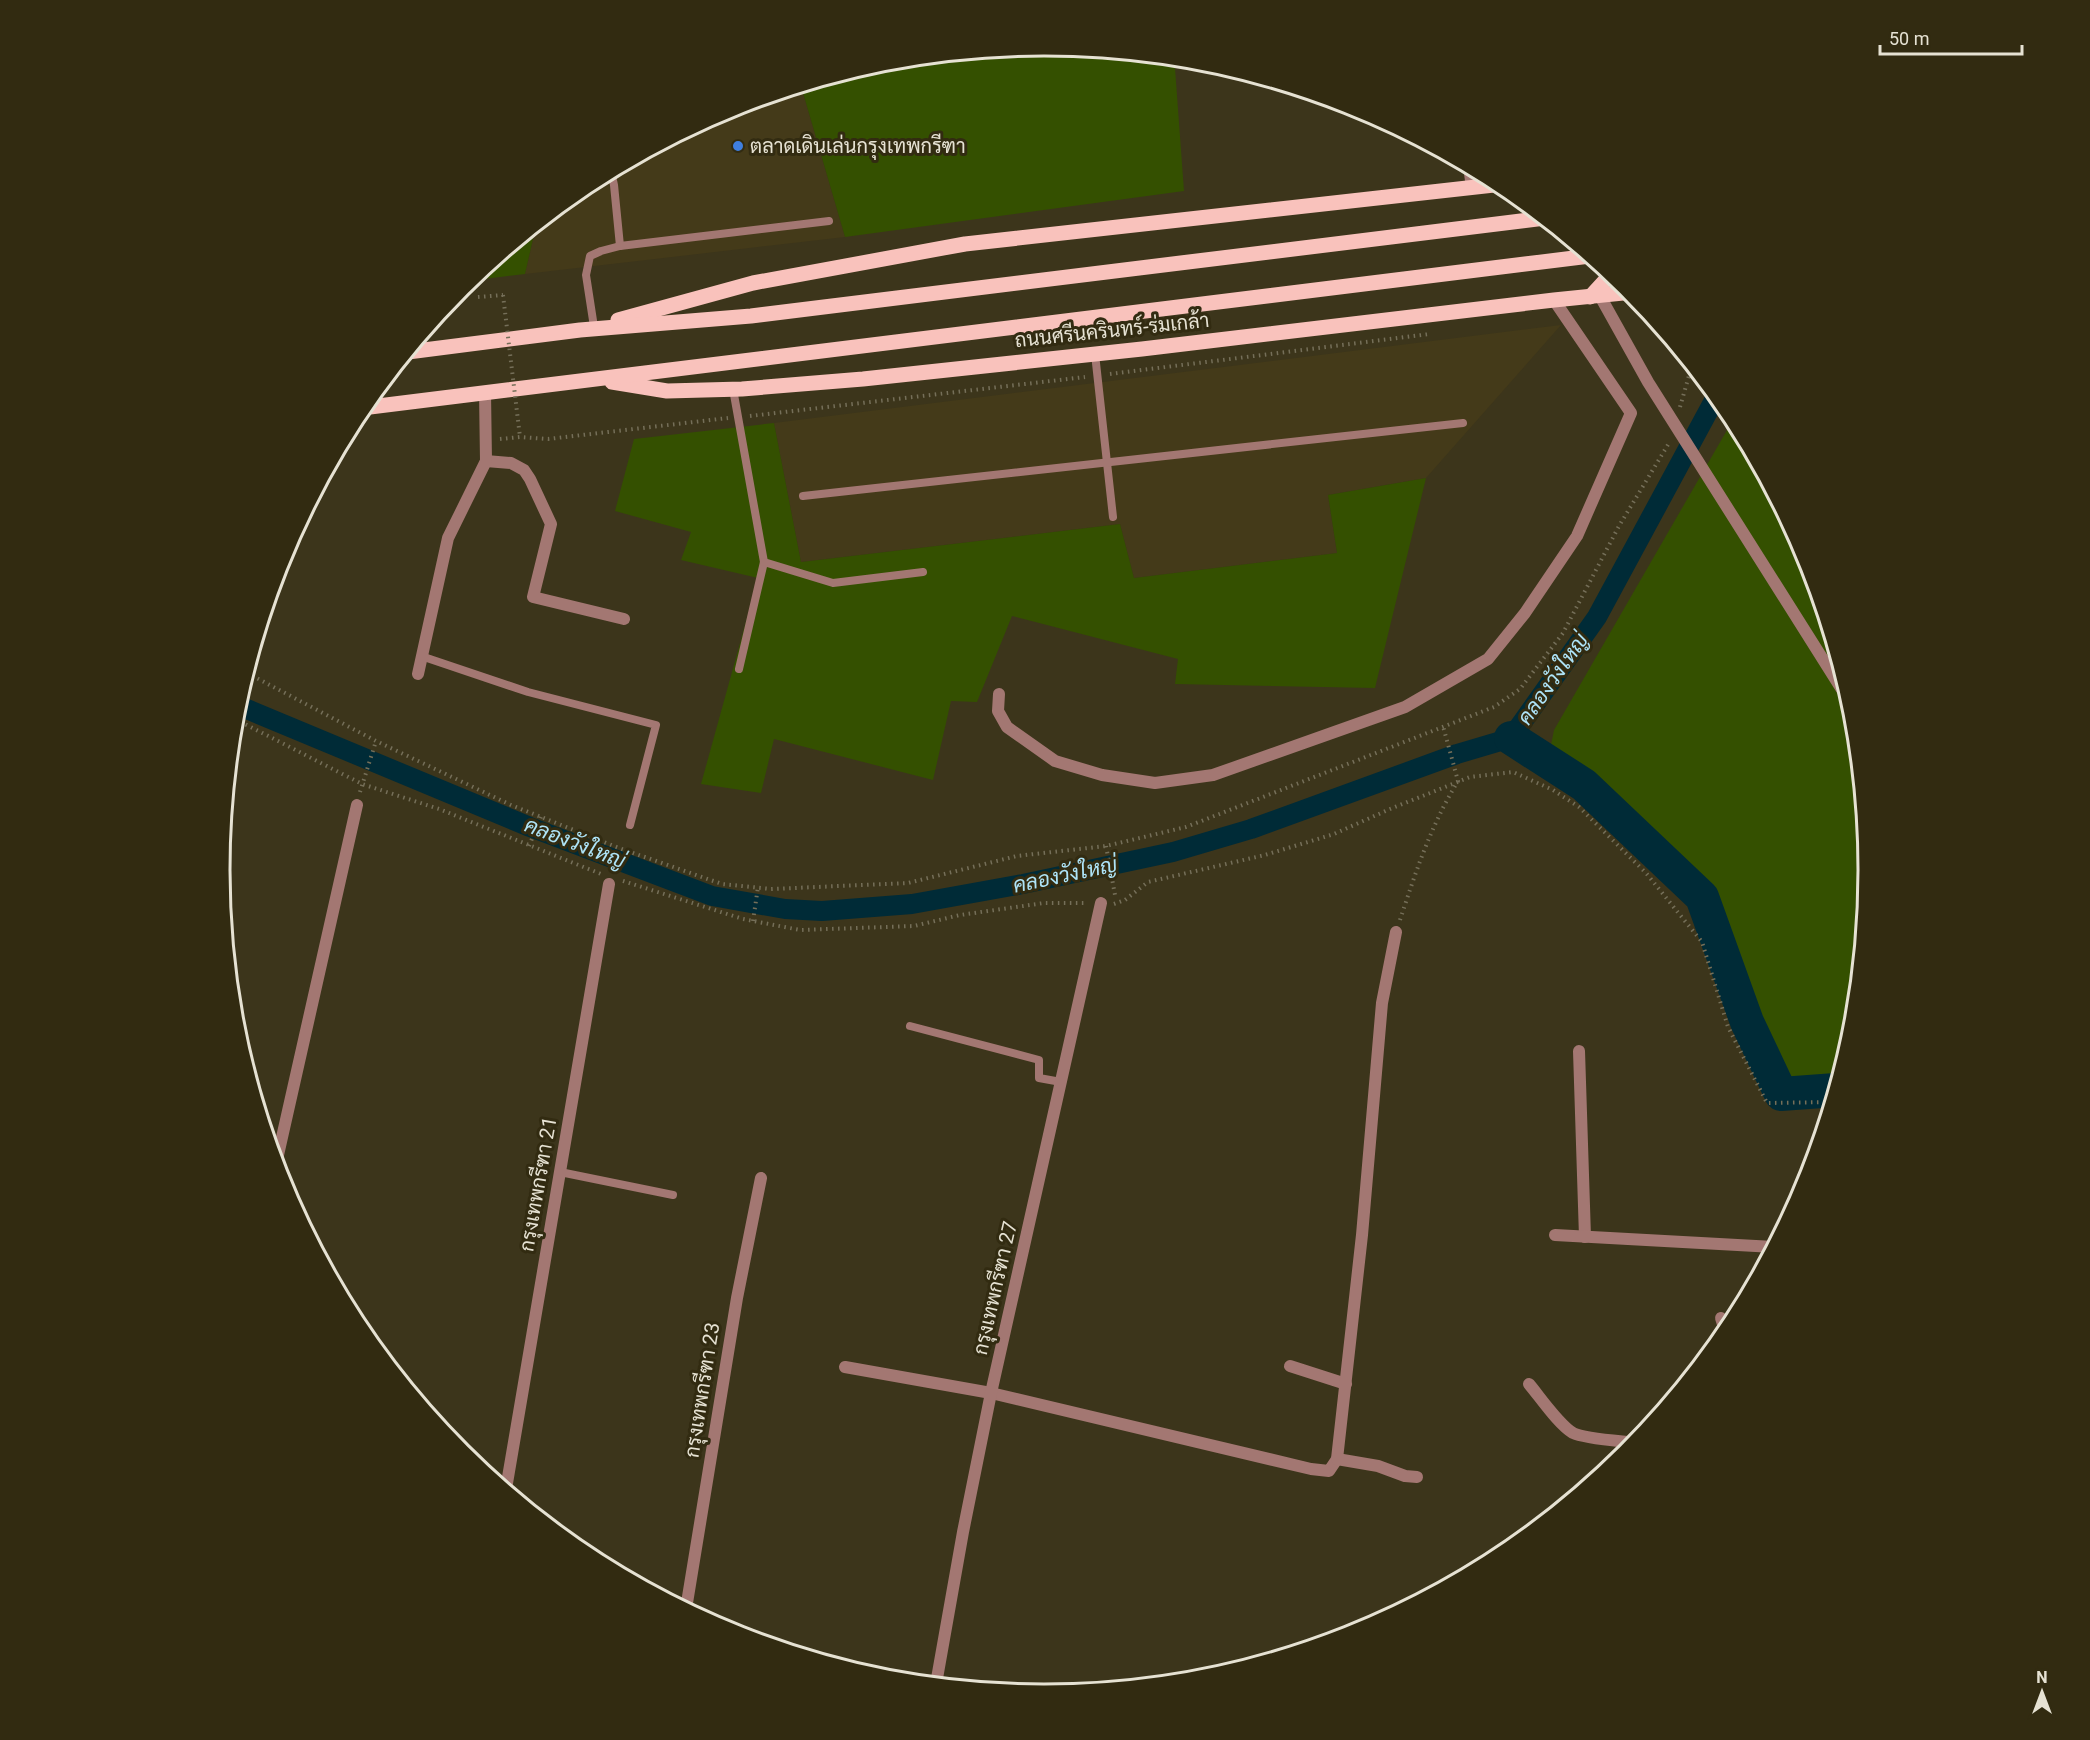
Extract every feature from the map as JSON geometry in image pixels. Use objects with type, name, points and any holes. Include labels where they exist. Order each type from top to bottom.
[{"type":"main road","points":[[587,329],[753,283],[965,244],[1487,186]]},
{"type":"main road","points":[[418,351],[587,329],[751,316],[1534,219]]},
{"type":"main road","name":"ถนนศรีนครินทร์-ร่มเกล้า","points":[[376,406],[1580,256]]},
{"type":"main road","points":[[1595,296],[1606,281]]},
{"type":"main road","name":"ถนนศรีนครินทร์-ร่มเกล้า","points":[[594,380],[667,391],[733,389],[863,379],[1620,293]]},
{"type":"street","points":[[1470,176],[1472,188]]},
{"type":"street","points":[[1595,296],[1837,682]]},
{"type":"street","points":[[999,694],[998,711],[1006,727],[1055,760],[1102,775],[1155,783],[1213,775],[1405,707],[1488,659],[1526,613],[1577,536],[1631,413],[1554,300]]},
{"type":"street","points":[[418,674],[448,537],[486,461],[485,392]]},
{"type":"street","points":[[486,461],[511,463],[524,470],[531,478],[551,524],[533,597],[624,619]]},
{"type":"street","points":[[280,1147],[358,800]]},
{"type":"street","name":"กรุงเทพกรีฑา 21","points":[[507,1481],[610,881]]},
{"type":"street","name":"กรุงเทพกรีฑา 27","points":[[937,1678],[991,1393],[1101,903]]},
{"type":"street","points":[[845,1367],[991,1393],[1311,1469],[1329,1471],[1337,1459],[1362,1235],[1382,1003],[1396,932]]},
{"type":"street","points":[[1580,1051],[1585,1237]]},
{"type":"street","name":"กรุงเทพกรีฑา 23","points":[[687,1602],[737,1298],[760,1178]]},
{"type":"street","points":[[1555,1235],[1767,1247]]},
{"type":"street","points":[[1721,1318],[1722,1322]]},
{"type":"street","points":[[1290,1366],[1346,1384]]},
{"type":"street","points":[[1529,1384],[1550,1411],[1573,1433],[1625,1442]]},
{"type":"street","points":[[1337,1459],[1378,1466],[1417,1478]]},
{"type":"lane","points":[[613,180],[620,246]]},
{"type":"lane","points":[[587,329],[586,275],[590,256],[601,251],[620,246],[829,221]]},
{"type":"lane","points":[[1095,354],[1113,517]]},
{"type":"lane","points":[[733,389],[764,562],[739,669]]},
{"type":"lane","points":[[803,496],[1463,423]]},
{"type":"lane","points":[[764,562],[833,583],[923,572]]},
{"type":"lane","points":[[421,656],[528,692],[656,724],[630,825]]},
{"type":"lane","points":[[910,1026],[1039,1060],[1039,1078],[1061,1082]]},
{"type":"lane","points":[[560,1172],[673,1195]]},
{"type":"path","points":[[478,297],[503,295],[520,437]]},
{"type":"path","points":[[502,440],[520,437],[548,439]]},
{"type":"path","points":[[244,724],[362,784],[439,809],[610,881]]},
{"type":"path","points":[[1396,932],[1424,849],[1441,808],[1458,781],[1443,726]]},
{"type":"path","points":[[358,800],[376,741]]},
{"type":"path","points":[[622,881],[753,921],[800,930],[914,926],[960,915],[1044,903],[1116,904],[1148,882],[1265,855],[1334,834],[1458,781],[1470,777],[1513,772],[1553,790],[1580,807],[1646,873],[1702,942],[1728,1027],[1767,1103],[1825,1102]]},
{"type":"path","points":[[529,846],[541,817]]},
{"type":"path","points":[[1106,846],[1116,904]]},
{"type":"path","points":[[753,921],[758,887]]},
{"type":"shaded area","name":"ตลาดเดินเล่นกรุงเทพกรีฑา","points":[[803,93],[845,237],[525,274],[534,237],[592,193],[685,139],[733,118]]},
{"type":"shaded area","points":[[1561,325],[1426,478],[1328,495],[1337,553],[1134,578],[1120,524],[801,562],[774,423]]},
{"type":"green space","points":[[992,57],[1098,57],[1184,68],[1175,68],[1184,191],[845,237],[803,93],[886,71],[939,62]]},
{"type":"green space","points":[[534,237],[525,274],[485,279]]},
{"type":"green space","points":[[774,423],[801,562],[1120,524],[1134,578],[1337,553],[1328,495],[1426,478],[1375,688],[1175,684],[1178,659],[1012,616],[977,702],[951,701],[933,780],[774,739],[761,793],[701,784],[758,578],[681,560],[691,532],[615,511],[634,439]]},
{"type":"green space","points":[[1728,428],[1776,510],[1816,608],[1832,659],[1853,764],[1858,817],[1858,923],[1853,976],[1831,1083],[1801,1085],[1784,1081],[1729,932],[1707,884],[1621,798],[1551,745],[1554,730]]},
{"type":"waterway","name":"คลองวังใหญ่","points":[[246,709],[530,827],[712,896],[785,909],[822,911],[912,904],[1023,884],[1173,852],[1251,829],[1457,754],[1511,738],[1597,617],[1712,404]]},
{"type":"waterway","points":[[1511,738],[1584,785],[1702,897],[1747,1022],[1781,1094],[1829,1091]]},
{"type":"place","name":"ตลาดเดินเล่นกรุงเทพกรีฑา","points":[[738,146]]}]
